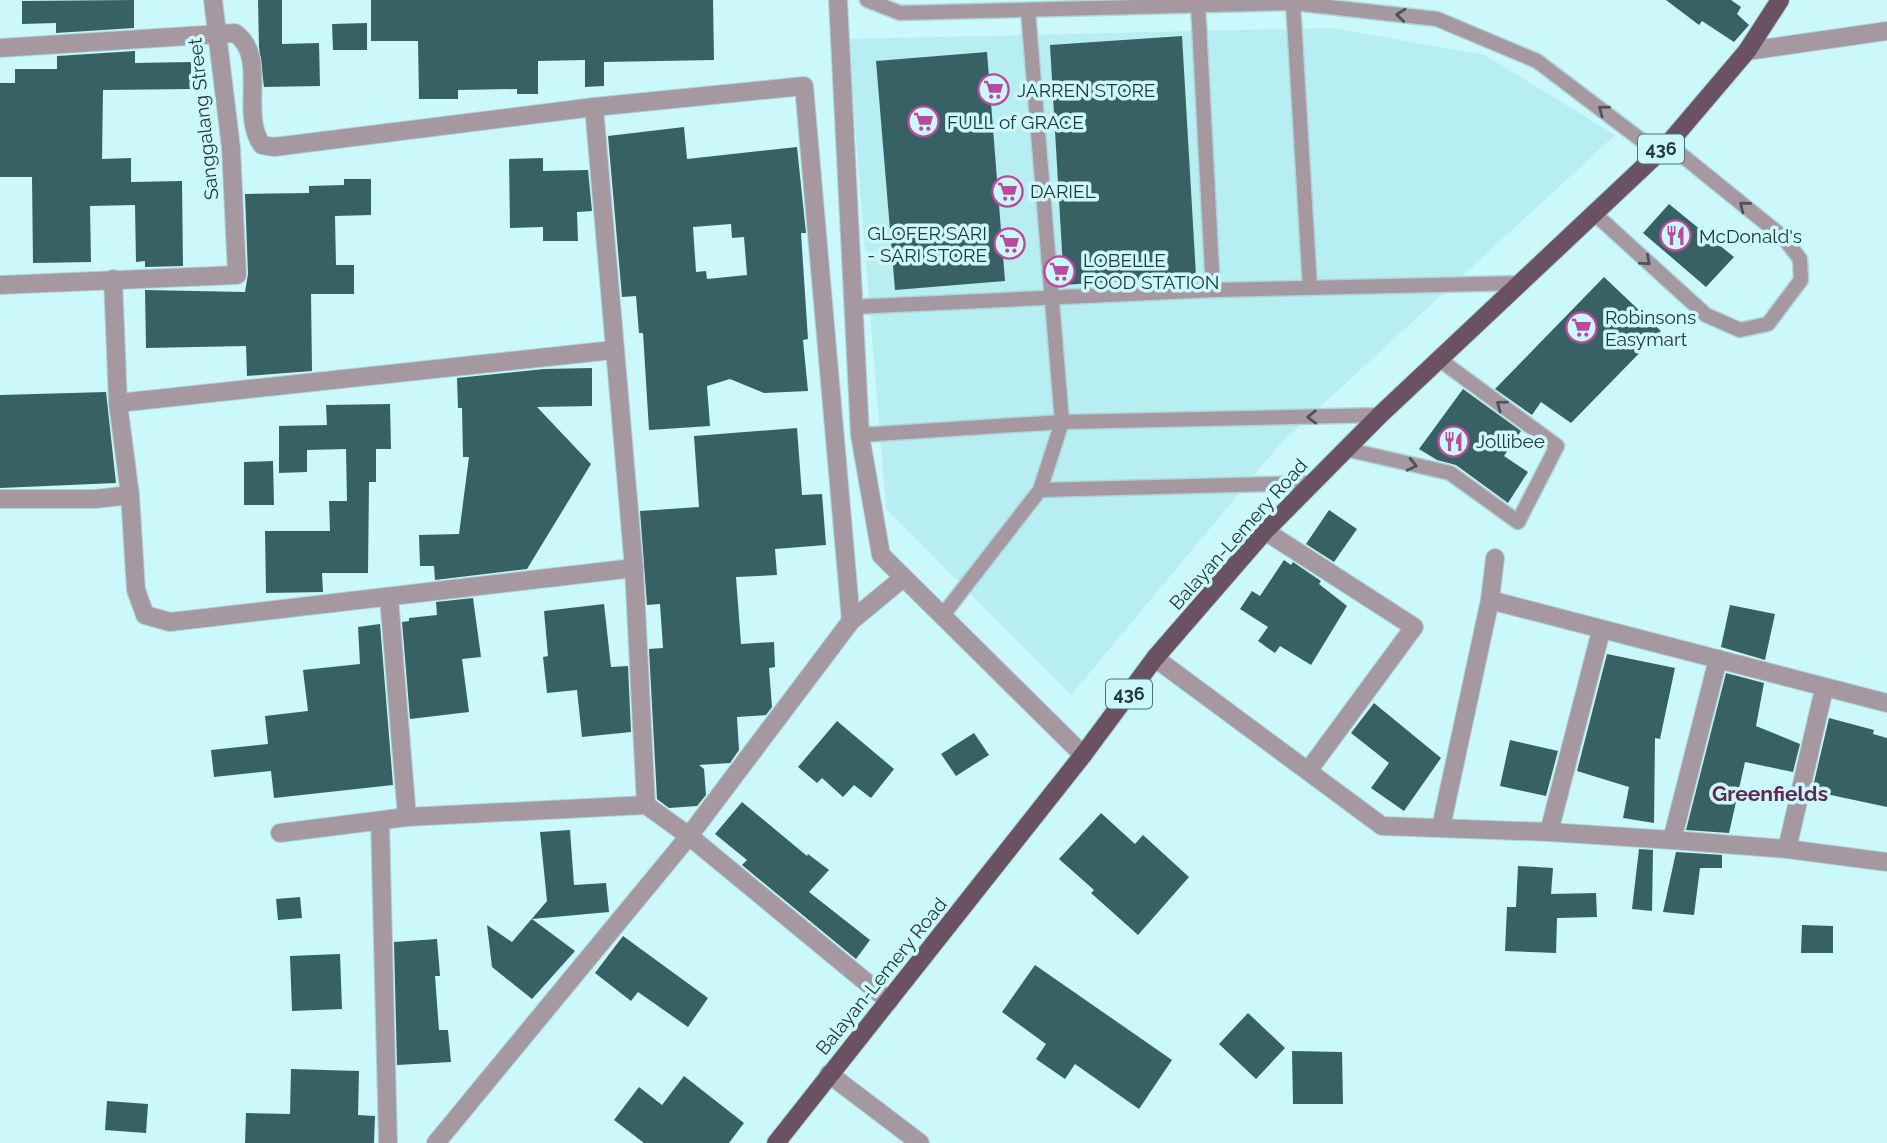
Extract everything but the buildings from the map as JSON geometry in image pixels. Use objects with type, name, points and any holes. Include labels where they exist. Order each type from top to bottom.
[{"type":"main road","name":"Balayan-Lemery Road","points":[[776,1143],[1083,755],[1155,658],[1265,531],[1380,415],[1596,215],[1663,148],[1747,51],[1780,0]]},
{"type":"street","name":"Sanggalang Street","points":[[113,279],[237,275],[231,148],[215,34],[213,0]]},
{"type":"street","points":[[838,0],[860,435],[881,555],[1083,755]]},
{"type":"street","points":[[1747,51],[1887,31]]},
{"type":"street","points":[[0,48],[235,33],[245,40],[250,54],[254,133],[262,145],[274,146],[594,107],[804,86],[851,621]]},
{"type":"street","points":[[594,107],[634,568],[646,805]]},
{"type":"street","points":[[0,285],[113,279],[118,403],[130,495],[136,590],[145,615],[170,622],[634,568]]},
{"type":"street","points":[[118,403],[614,350]]},
{"type":"street","points":[[0,499],[95,499],[130,495]]},
{"type":"street","points":[[1265,531],[1414,626],[1308,771]]},
{"type":"street","points":[[1441,827],[1490,600],[1495,558]]},
{"type":"street","points":[[436,1143],[689,836],[851,621],[904,578]]},
{"type":"street","points":[[389,598],[407,817]]},
{"type":"street","points":[[1490,600],[1601,631],[1887,703]]},
{"type":"street","points":[[1549,832],[1601,631]]},
{"type":"street","points":[[1155,658],[1382,826],[1672,840],[1787,849],[1887,862]]},
{"type":"street","points":[[1672,840],[1718,659]]},
{"type":"street","points":[[1787,849],[1825,689]]},
{"type":"street","points":[[281,833],[407,817],[646,805],[689,836],[889,1001]]},
{"type":"street","points":[[380,821],[388,1143]]},
{"type":"street","points":[[830,1074],[920,1143]]},
{"type":"lane","points":[[867,0],[900,13],[1293,3],[1437,19],[1537,61],[1663,148],[1783,237],[1800,259],[1801,280],[1769,324],[1740,330],[1706,315],[1596,215]]},
{"type":"lane","points":[[1293,3],[1310,288]]},
{"type":"lane","points":[[1198,4],[1213,290]]},
{"type":"lane","points":[[943,615],[1040,490],[1062,422],[1028,11]]},
{"type":"lane","points":[[852,307],[1213,290],[1523,283]]},
{"type":"lane","points":[[1345,449],[1450,473],[1518,522],[1557,446],[1440,360]]},
{"type":"lane","points":[[860,435],[1062,422],[1380,415]]},
{"type":"lane","points":[[1040,490],[1311,483]]},
{"type":"shaded area","points":[[1332,28],[1485,55],[1615,135],[1281,443],[1071,695],[886,509],[848,39]]},
{"type":"place","name":"JARREN STORE","points":[[994,90]]},
{"type":"place","name":"FULL of GRACE","points":[[924,122]]},
{"type":"place","name":"DARIEL","points":[[1007,191]]},
{"type":"place","name":"McDonald's","points":[[1676,236]]},
{"type":"place","name":"GLOFER SARI - SARI STORE","points":[[1010,244]]},
{"type":"place","name":"LOBELLE FOOD STATION","points":[[1060,271]]},
{"type":"place","name":"Robinsons Easymart","points":[[1582,328]]},
{"type":"place","name":"Jollibee","points":[[1453,441]]},
{"type":"district","name":"Greenfields","points":[[1770,794]]}]
